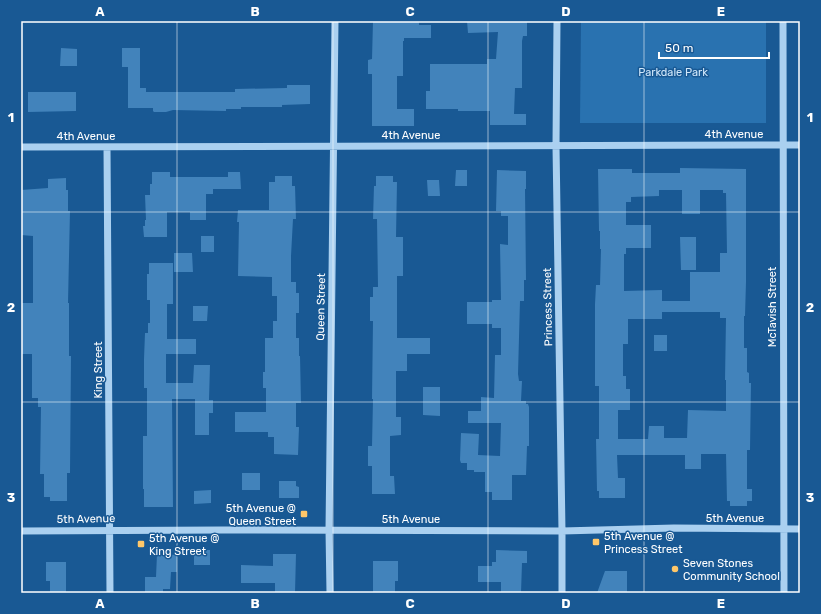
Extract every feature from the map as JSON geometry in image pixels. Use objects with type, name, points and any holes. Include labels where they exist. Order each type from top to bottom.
[{"type":"street","name":"Queen Street","points":[[330,593],[329,530],[335,21]]},
{"type":"street","name":"Princess Street","points":[[557,21],[556,146],[562,593]]},
{"type":"street","name":"McTavish Street","points":[[783,21],[784,593]]},
{"type":"street","name":"4th Avenue","points":[[21,147],[800,145]]},
{"type":"street","name":"King Street","points":[[107,147],[110,593]]},
{"type":"street","name":"5th Avenue","points":[[21,531],[562,531],[674,528],[800,529]]},
{"type":"green space","name":"Parkdale Park","points":[[581,21],[766,21],[766,123],[580,123]]},
{"type":"building","points":[[373,21],[419,21],[419,25],[431,25],[431,38],[404,38],[403,76],[397,76],[397,109],[414,109],[414,126],[372,126],[372,74],[368,74],[368,60],[372,59]]},
{"type":"building","points":[[467,21],[527,21],[527,36],[523,36],[522,41],[522,88],[515,88],[514,114],[526,114],[526,125],[490,125],[490,111],[426,109],[426,91],[430,91],[430,64],[487,64],[487,59],[496,59],[498,32],[468,33]]},
{"type":"building","points":[[61,48],[77,49],[77,66],[60,66]]},
{"type":"building","points":[[122,48],[140,48],[140,88],[146,88],[146,92],[235,92],[235,89],[287,88],[287,85],[310,85],[310,104],[282,105],[282,107],[241,107],[241,109],[226,109],[226,111],[173,110],[166,112],[154,112],[153,108],[128,108],[128,67],[122,67]]},
{"type":"building","points":[[28,92],[76,92],[76,111],[28,112]]},
{"type":"building","points":[[680,168],[746,169],[746,282],[744,348],[747,348],[747,372],[749,373],[749,383],[751,383],[750,450],[747,450],[747,489],[752,489],[752,501],[747,501],[747,506],[730,506],[730,501],[727,501],[726,454],[701,454],[701,469],[685,469],[685,455],[617,455],[618,478],[625,478],[625,498],[599,498],[599,491],[597,491],[596,439],[599,439],[599,386],[595,386],[595,304],[596,285],[600,285],[601,249],[599,231],[598,169],[632,169],[632,173],[680,173]],"holes":[[[659,190],[682,190],[682,214],[700,214],[700,190],[723,190],[723,193],[726,193],[727,253],[720,253],[720,272],[690,272],[690,301],[662,301],[662,290],[624,291],[624,254],[626,254],[626,248],[651,248],[651,225],[626,225],[626,202],[631,202],[631,197],[659,196]],[[662,312],[720,312],[720,318],[726,318],[726,411],[688,410],[687,438],[664,438],[664,426],[649,426],[648,439],[618,439],[618,410],[630,410],[630,389],[626,389],[626,376],[623,376],[623,344],[628,344],[628,319],[662,319]]]},
{"type":"building","points":[[456,170],[467,170],[467,186],[455,186]]},
{"type":"building","points":[[497,170],[526,171],[526,280],[524,280],[524,301],[520,301],[518,374],[519,381],[522,381],[521,401],[526,401],[526,404],[528,404],[529,407],[529,446],[527,446],[526,475],[512,475],[512,500],[492,500],[492,492],[485,492],[485,472],[474,472],[474,470],[467,470],[467,463],[461,463],[460,460],[461,433],[479,434],[478,455],[500,456],[501,423],[468,423],[468,411],[481,411],[481,397],[494,398],[495,355],[501,355],[501,328],[492,328],[492,324],[467,324],[467,302],[492,302],[492,300],[501,300],[500,244],[508,245],[508,216],[501,216],[501,211],[496,211]]},
{"type":"building","points":[[152,172],[170,172],[170,177],[228,177],[228,172],[240,172],[241,189],[213,189],[213,194],[206,194],[206,220],[190,220],[190,212],[167,212],[167,237],[144,237],[143,226],[145,226],[146,220],[145,195],[150,195]]},
{"type":"building","points":[[275,176],[292,176],[292,186],[295,186],[296,219],[293,219],[291,282],[296,282],[296,293],[299,293],[299,313],[296,313],[296,338],[299,338],[300,356],[301,403],[296,403],[296,427],[299,427],[298,455],[274,454],[274,437],[268,437],[268,432],[235,432],[235,412],[266,412],[266,388],[263,388],[263,372],[265,372],[265,338],[273,338],[273,321],[277,321],[277,296],[272,296],[272,277],[238,276],[238,210],[269,210],[269,182],[275,182]]},
{"type":"building","points":[[376,176],[393,176],[393,182],[397,182],[396,237],[403,237],[403,276],[397,276],[397,338],[430,338],[430,354],[407,354],[407,371],[396,371],[396,417],[401,417],[401,435],[390,436],[390,476],[394,476],[395,494],[372,494],[372,466],[368,466],[368,446],[372,446],[373,399],[373,321],[370,321],[370,297],[373,297],[373,287],[378,287],[377,219],[373,219],[374,186],[376,186]]},
{"type":"building","points":[[66,178],[66,190],[68,190],[68,211],[70,211],[68,303],[69,356],[71,356],[70,473],[67,473],[67,501],[50,501],[50,497],[44,497],[44,474],[40,474],[41,407],[38,407],[38,398],[32,398],[32,354],[21,354],[21,303],[33,303],[33,236],[21,235],[21,190],[48,188],[48,179]]},
{"type":"building","points":[[427,180],[439,180],[440,196],[428,196]]},
{"type":"building","points":[[201,236],[214,236],[214,252],[201,252]]},
{"type":"building","points":[[680,237],[696,237],[696,270],[681,270]]},
{"type":"building","points":[[174,253],[192,253],[193,272],[174,272]]},
{"type":"building","points":[[149,263],[173,263],[173,304],[167,304],[167,339],[196,339],[196,354],[166,354],[166,383],[193,383],[194,365],[210,365],[209,400],[213,400],[213,413],[209,413],[209,435],[195,435],[195,399],[172,399],[173,507],[144,507],[143,436],[147,436],[147,388],[144,388],[144,359],[145,333],[148,333],[148,323],[150,323],[150,300],[147,300],[147,274],[149,274]]},
{"type":"building","points":[[193,306],[208,306],[207,321],[193,321]]},
{"type":"building","points":[[654,335],[667,335],[667,351],[654,351]]},
{"type":"building","points":[[423,387],[440,387],[440,416],[423,415]]},
{"type":"building","points":[[242,473],[260,473],[260,490],[242,490]]},
{"type":"building","points":[[279,481],[296,481],[296,486],[299,487],[299,498],[279,498]]},
{"type":"building","points":[[211,490],[211,503],[194,504],[194,491]]},
{"type":"building","points":[[194,550],[210,550],[210,565],[194,565]]},
{"type":"building","points":[[496,550],[527,551],[527,563],[522,563],[521,593],[501,593],[501,582],[478,582],[478,566],[492,566],[492,562],[496,562]]},
{"type":"building","points":[[157,554],[177,555],[177,572],[171,572],[170,589],[163,589],[163,593],[145,593],[145,577],[156,577]]},
{"type":"building","points":[[273,554],[296,554],[295,593],[275,593],[275,583],[241,583],[241,565],[273,566]]},
{"type":"building","points":[[373,561],[398,561],[398,581],[395,581],[395,593],[373,593]]},
{"type":"building","points":[[46,562],[66,562],[66,593],[50,593],[50,581],[46,581]]},
{"type":"building","points":[[605,571],[627,571],[627,593],[597,593]]},
{"type":"place","name":"5th Avenue @ Queen Street","points":[[304,514]]},
{"type":"place","name":"5th Avenue @ Princess Street","points":[[596,542]]},
{"type":"place","name":"5th Avenue @ King Street","points":[[141,544]]},
{"type":"place","name":"Seven Stones Community School","points":[[675,569]]}]
